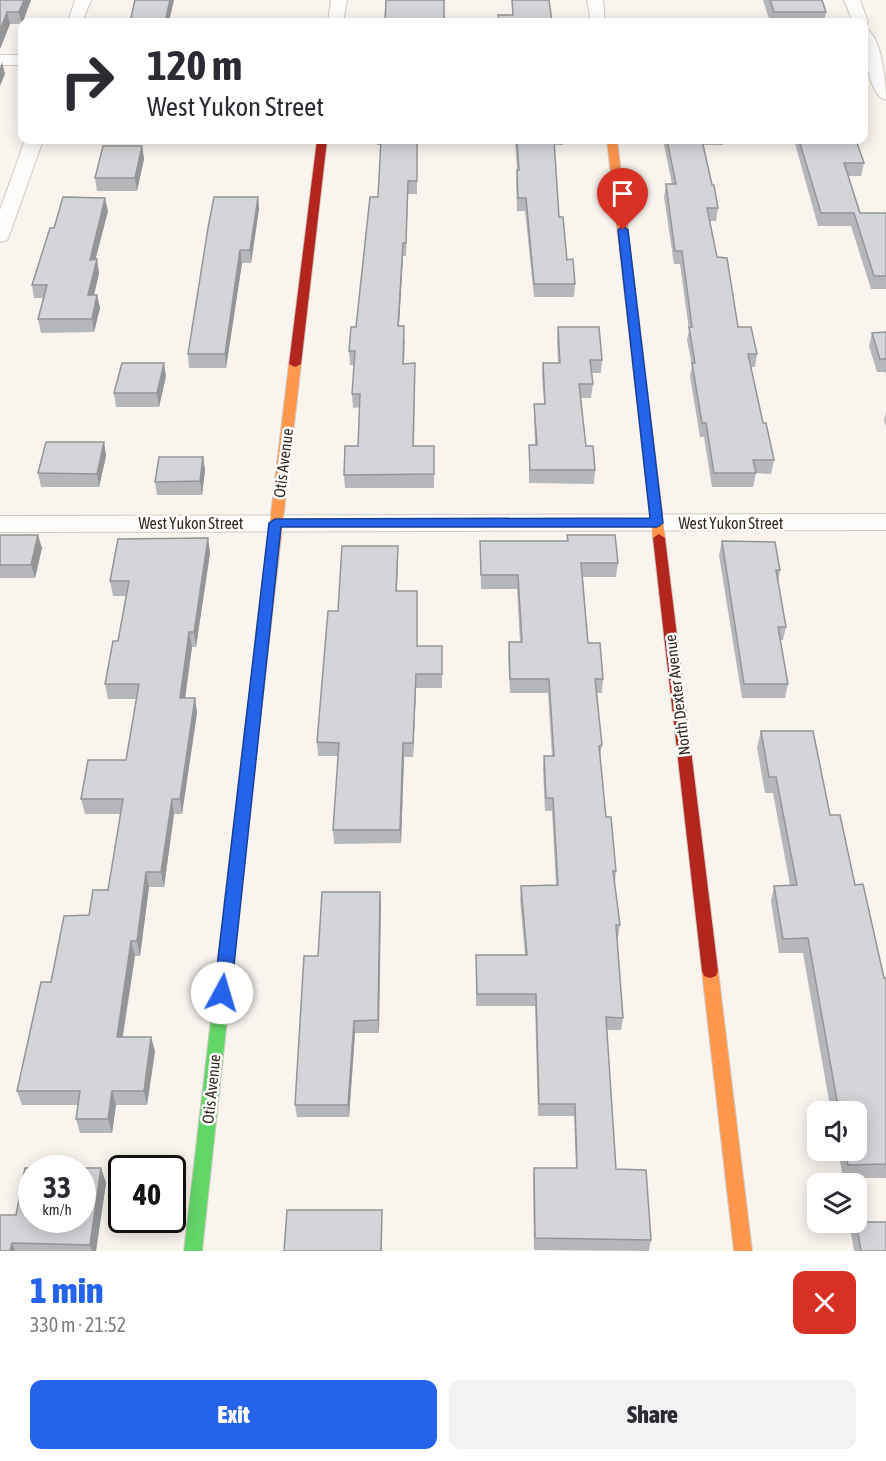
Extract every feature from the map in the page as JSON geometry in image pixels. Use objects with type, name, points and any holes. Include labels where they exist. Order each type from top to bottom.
[{"type":"street","points":[[76,18],[83,0]]},
{"type":"street","points":[[337,18],[339,0]]},
{"type":"street","points":[[595,0],[597,18]]},
{"type":"street","points":[[852,0],[859,18]]},
{"type":"street","points":[[868,43],[886,95]]},
{"type":"street","points":[[0,60],[18,60]]},
{"type":"street","points":[[0,236],[33,144]]},
{"type":"street","name":"Otis Avenue","points":[[193,1251],[275,523],[322,144]]},
{"type":"street","name":"North Dexter Avenue","points":[[612,144],[743,1251]]},
{"type":"street","name":"West Yukon Street","points":[[0,524],[886,522]]},
{"type":"building","points":[[0,0],[24,0],[19,12],[7,12],[0,31]]},
{"type":"building","points":[[135,0],[170,0],[166,18],[131,18]]},
{"type":"building","points":[[386,0],[444,0],[444,18],[385,18]]},
{"type":"building","points":[[512,0],[549,0],[551,18],[498,18],[498,15],[513,15]]},
{"type":"building","points":[[770,0],[822,0],[826,12],[774,12]]},
{"type":"building","points":[[381,144],[417,144],[417,181],[408,181],[406,243],[403,243],[398,326],[404,326],[403,364],[415,363],[413,446],[434,446],[434,474],[344,475],[345,446],[358,446],[360,394],[352,394],[355,351],[349,351],[351,327],[356,327],[370,197],[378,197]]},
{"type":"building","points":[[517,144],[554,144],[559,217],[563,217],[567,260],[573,259],[575,284],[534,284],[526,198],[518,198],[517,170],[519,170]]},
{"type":"building","points":[[668,144],[703,144],[718,208],[707,208],[717,257],[727,258],[738,327],[751,327],[757,354],[748,354],[763,423],[766,423],[774,460],[753,460],[756,473],[714,473],[706,423],[702,423],[692,363],[695,363],[689,327],[692,327],[682,251],[675,251],[666,184],[676,184]]},
{"type":"building","points":[[800,144],[857,144],[864,163],[844,163],[860,213],[886,213],[886,276],[874,276],[854,213],[821,213]]},
{"type":"building","points":[[103,146],[142,146],[135,178],[95,178]]},
{"type":"building","points":[[63,197],[105,198],[90,260],[97,259],[88,295],[97,295],[92,319],[38,319],[47,285],[32,285],[50,228],[54,228]]},
{"type":"building","points":[[214,197],[258,197],[250,250],[240,250],[225,354],[188,354],[208,228]]},
{"type":"building","points":[[558,327],[599,327],[602,360],[590,360],[593,384],[579,384],[586,446],[593,446],[595,470],[530,470],[529,445],[537,445],[534,404],[545,404],[543,363],[560,363]]},
{"type":"building","points":[[886,332],[886,359],[880,359],[872,333]]},
{"type":"building","points":[[122,363],[164,363],[157,393],[114,393]]},
{"type":"building","points":[[46,442],[104,442],[97,474],[38,473]]},
{"type":"building","points":[[159,457],[203,457],[200,481],[155,482]]},
{"type":"building","points":[[0,535],[38,535],[31,565],[0,565]]},
{"type":"building","points":[[567,535],[615,535],[618,563],[581,563],[588,643],[600,643],[603,679],[595,679],[602,745],[599,746],[606,817],[611,817],[616,871],[613,871],[620,925],[616,925],[623,1018],[606,1017],[616,1169],[646,1170],[651,1240],[535,1238],[534,1168],[577,1168],[575,1104],[539,1104],[536,994],[477,994],[476,955],[527,955],[521,886],[558,885],[553,798],[546,798],[544,756],[554,756],[549,679],[510,679],[509,642],[522,642],[518,575],[481,575],[480,541],[568,541]]},
{"type":"building","points":[[208,538],[194,632],[189,632],[180,698],[195,698],[180,799],[172,799],[161,872],[146,872],[137,941],[131,941],[117,1037],[151,1037],[144,1091],[112,1091],[108,1119],[76,1119],[80,1091],[17,1091],[41,982],[51,982],[64,916],[89,915],[93,890],[108,890],[123,799],[81,799],[88,760],[126,760],[139,684],[105,684],[113,641],[118,641],[129,581],[110,581],[118,539]]},
{"type":"building","points":[[722,541],[775,542],[780,570],[776,570],[786,627],[778,627],[788,684],[744,684]]},
{"type":"building","points":[[342,546],[398,546],[396,591],[417,591],[417,646],[442,646],[442,674],[416,674],[413,743],[403,743],[400,830],[333,830],[339,743],[317,742],[328,611],[338,611]]},
{"type":"building","points":[[761,731],[813,731],[830,815],[840,815],[855,885],[863,884],[884,978],[886,978],[886,1164],[848,1165],[847,1161],[867,1161],[867,1101],[837,1101],[808,938],[783,939],[774,886],[797,885],[776,777],[769,777]]},
{"type":"building","points":[[322,892],[380,892],[378,1020],[354,1021],[348,1105],[295,1105],[304,956],[318,956]]},
{"type":"building","points":[[96,1168],[101,1168],[96,1203]]},
{"type":"building","points":[[18,1205],[18,1233],[92,1233],[90,1245],[12,1243],[10,1251],[0,1251],[0,1215],[16,1215]]},
{"type":"building","points":[[287,1210],[382,1210],[381,1251],[284,1251]]},
{"type":"building","points":[[867,1222],[886,1222],[886,1251],[861,1251],[858,1233],[867,1233]]},
{"type":"traffic: fast","points":[[193,1251],[244,797]]},
{"type":"traffic: slow","points":[[612,144],[659,538]]},
{"type":"traffic: slow","points":[[244,797],[295,364]]},
{"type":"traffic: slow","points":[[710,971],[743,1251]]},
{"type":"traffic: jam","points":[[295,364],[322,144]]},
{"type":"traffic: jam","points":[[659,538],[710,971]]},
{"type":"route","points":[[222,993],[275,523],[657,523],[623,230]]}]
